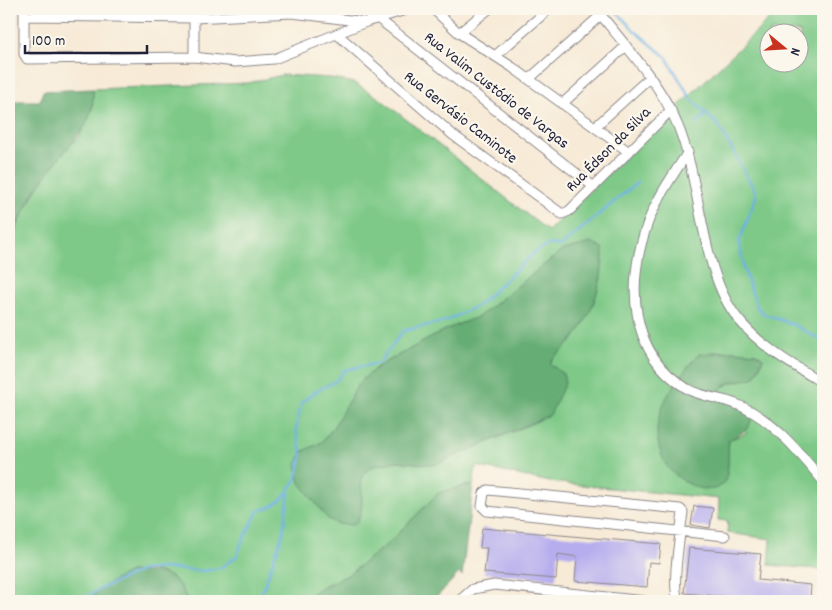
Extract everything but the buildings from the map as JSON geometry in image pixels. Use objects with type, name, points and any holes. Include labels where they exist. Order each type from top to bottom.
[{"type":"street","points":[[366,22],[338,35],[274,59],[235,62],[194,57],[31,60],[25,58],[24,54],[24,12],[292,13],[366,22],[380,20],[409,9]]},
{"type":"street","points":[[433,9],[459,33],[495,56],[630,152]]},
{"type":"street","points":[[459,33],[489,9]]},
{"type":"street","points":[[495,56],[548,9]]},
{"type":"street","points":[[528,79],[598,12],[626,46],[671,110],[688,152],[713,266],[724,298],[738,319],[754,336],[778,356],[823,383]]},
{"type":"street","points":[[194,14],[194,57]]},
{"type":"street","name":"Rua Valim Custódio de Vargas","points":[[380,20],[594,187]]},
{"type":"street","name":"Rua Gervásio Caminote","points":[[338,35],[453,135],[558,213],[562,214],[569,211]]},
{"type":"street","points":[[562,104],[626,46]]},
{"type":"street","points":[[596,127],[649,78]]},
{"type":"street","name":"Rua Édson da Silva","points":[[569,211],[671,110]]},
{"type":"street","points":[[688,152],[660,196],[647,224],[640,250],[636,308],[642,337],[655,360],[671,377],[688,390],[736,404],[756,413],[776,430],[823,481]]},
{"type":"street","points":[[679,601],[675,592],[681,531],[683,512],[680,509],[488,490],[483,496],[482,506],[487,512],[681,531],[725,536]]},
{"type":"street","points":[[459,601],[473,588],[494,585],[645,601]]},
{"type":"street","points":[[472,601],[473,588]]},
{"type":"green space","points":[[780,9],[823,9],[823,572],[816,569],[769,565],[771,539],[727,533],[728,521],[718,520],[719,499],[550,482],[476,466],[473,486],[469,485],[438,493],[390,542],[348,575],[321,587],[301,601],[188,601],[179,586],[168,576],[156,571],[143,571],[116,580],[91,598],[91,601],[9,601],[9,242],[37,188],[65,150],[79,137],[92,109],[93,89],[248,83],[282,75],[331,78],[354,83],[379,98],[548,231],[760,28],[760,72],[810,72],[810,22],[766,22]],"holes":[[[563,250],[601,278],[590,310],[579,332],[557,354],[550,364],[563,374],[540,420],[434,465],[397,461],[370,467],[362,476],[360,498],[302,452],[322,442],[333,428],[359,383],[377,367],[447,329],[480,316]],[[735,351],[756,353],[763,358],[754,375],[727,384],[718,394],[725,398],[746,433],[729,440],[727,465],[710,352]]]},
{"type":"green space","points":[[93,89],[92,108],[87,122],[34,194],[9,242],[9,101],[40,101],[43,91]]},
{"type":"green space","points":[[591,243],[603,248],[603,261],[598,288],[583,325],[565,348],[552,359],[550,364],[563,374],[565,383],[550,415],[434,465],[397,461],[370,467],[362,476],[361,509],[358,520],[354,525],[338,524],[328,519],[300,483],[296,465],[302,452],[322,442],[333,428],[359,383],[377,367],[447,329],[480,316],[563,250]]},
{"type":"green space","points":[[735,351],[756,353],[763,358],[755,377],[729,383],[718,394],[752,414],[751,420],[748,428],[729,440],[728,470],[725,481],[716,488],[702,489],[681,479],[667,466],[662,457],[658,441],[658,421],[661,410],[672,389],[699,354]]},
{"type":"green space","points":[[469,485],[473,486],[462,576],[459,573],[433,601],[301,601],[321,587],[348,575],[390,542],[438,493]]},
{"type":"green space","points":[[130,572],[158,573],[171,577],[177,582],[188,601],[91,601],[91,598],[104,586]]},
{"type":"waterway","points":[[614,9],[634,30],[666,57],[691,99],[719,126],[755,191],[756,197],[739,242],[744,270],[757,307],[764,314],[792,324],[823,341]]},
{"type":"waterway","points":[[9,107],[14,100]]},
{"type":"waterway","points":[[696,124],[706,114]]},
{"type":"waterway","points":[[79,601],[102,588],[143,570],[164,568],[204,571],[220,568],[237,556],[258,511],[271,507],[282,499],[296,480],[302,454],[296,430],[301,403],[316,391],[336,381],[345,370],[379,363],[403,331],[446,321],[479,305],[535,252],[551,244],[561,246],[638,182]]},
{"type":"waterway","points":[[259,601],[283,533],[289,493]]}]
